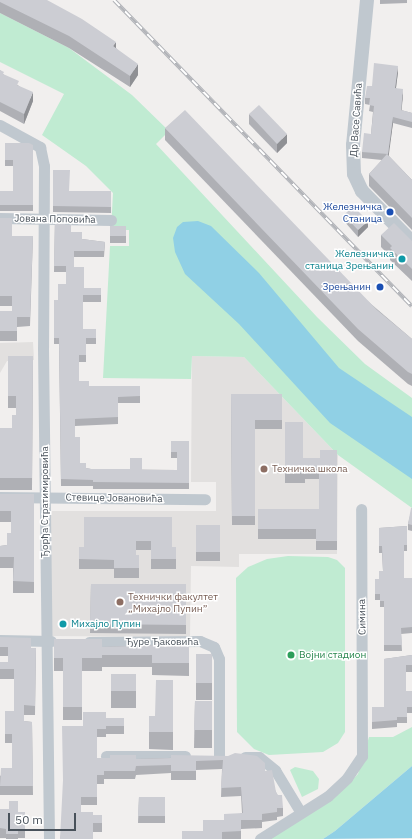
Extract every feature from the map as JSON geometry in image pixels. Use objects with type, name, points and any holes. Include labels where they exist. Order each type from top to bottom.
[{"type":"street","name":"Др Васе Савића","points":[[367,0],[353,146],[354,174],[362,191],[412,242]]},
{"type":"street","name":"Ђорђа Стратимировића","points":[[0,125],[40,148],[44,166],[45,641],[49,839]]},
{"type":"street","name":"Јована Поповића","points":[[0,218],[111,220]]},
{"type":"street","name":"Стевице Јовановића","points":[[0,497],[205,499]]},
{"type":"street","name":"Симина","points":[[301,813],[328,796],[347,778],[359,762],[363,750],[361,509]]},
{"type":"street","points":[[0,640],[61,642]]},
{"type":"street","name":"Ђуре Ђаковића","points":[[79,642],[200,641],[214,647],[219,659],[224,757],[106,756]]},
{"type":"street","points":[[240,757],[259,758],[265,761],[281,777],[301,813],[260,839]]},
{"type":"shaded area","points":[[33,342],[34,360],[7,361],[0,373],[0,343]]},
{"type":"shaded area","points":[[192,356],[244,357],[338,455],[337,554],[239,554],[239,567],[191,566],[190,637],[48,636],[51,511],[216,511],[216,482],[191,482]]},
{"type":"green space","points":[[0,13],[69,48],[132,95],[169,131],[156,144],[317,317],[365,364],[412,398],[412,508],[338,455],[244,357],[192,356],[191,379],[103,378],[110,246],[129,246],[129,230],[111,230],[113,193],[86,166],[42,135],[64,94],[0,62]]},
{"type":"green space","name":"Војни стадион","points":[[288,556],[328,557],[337,560],[345,568],[345,732],[338,743],[323,752],[269,755],[254,749],[237,732],[236,578],[248,567],[267,559]]},
{"type":"green space","points":[[412,727],[412,766],[335,831],[323,839],[269,839],[335,797],[358,774],[369,737],[393,737]]},
{"type":"green space","points":[[295,767],[313,771],[319,779],[318,789],[302,797],[290,770]]},
{"type":"water","points":[[198,221],[211,226],[259,273],[339,368],[412,417],[412,479],[330,423],[239,324],[185,274],[175,252],[173,238],[177,227],[183,222]]},
{"type":"water","points":[[412,766],[412,838],[323,839],[335,831]]},
{"type":"building","points":[[0,0],[47,0],[82,19],[116,42],[113,46],[138,64],[130,76],[69,36],[0,2]]},
{"type":"building","points":[[374,63],[398,66],[395,88],[403,89],[401,110],[412,113],[412,122],[393,117],[388,154],[362,152],[364,133],[371,134],[374,106],[369,105],[370,98],[365,98],[367,86],[372,86]]},
{"type":"building","points":[[0,70],[4,72],[3,74],[19,81],[17,85],[33,92],[24,114],[0,102]]},
{"type":"building","points":[[259,105],[287,134],[277,144],[249,114]]},
{"type":"building","points":[[185,110],[377,310],[412,339],[412,374],[358,329],[165,128]]},
{"type":"building","points":[[5,143],[29,143],[33,145],[33,205],[0,205],[0,191],[13,191],[13,160],[5,160]]},
{"type":"building","points":[[387,154],[412,180],[412,218],[369,174]]},
{"type":"building","points":[[53,170],[70,170],[69,191],[111,191],[111,207],[53,206]]},
{"type":"building","points":[[353,206],[368,221],[358,230],[344,215]]},
{"type":"building","points":[[0,218],[12,218],[12,236],[33,236],[30,317],[17,317],[17,331],[0,331],[0,311],[12,311],[12,296],[0,296]]},
{"type":"building","points":[[55,219],[65,220],[65,225],[71,225],[71,232],[82,232],[82,239],[105,242],[104,251],[74,251],[74,267],[84,267],[84,288],[101,288],[101,295],[83,295],[83,329],[96,329],[96,338],[86,338],[86,355],[79,355],[79,381],[89,381],[89,386],[140,386],[140,396],[118,397],[118,417],[75,419],[75,437],[80,437],[80,463],[86,463],[86,468],[91,469],[130,469],[130,458],[142,458],[142,470],[177,470],[177,452],[171,452],[171,441],[189,441],[189,483],[93,482],[93,480],[61,479],[59,338],[54,338],[54,300],[58,300],[58,284],[66,284],[66,266],[54,266]]},
{"type":"building","points":[[394,223],[412,241],[412,269],[390,248],[392,246],[381,235]]},
{"type":"building","points":[[110,226],[126,226],[126,236],[110,236]]},
{"type":"building","points":[[8,356],[33,356],[32,478],[0,478],[0,428],[12,428],[12,415],[16,415],[16,396],[8,396]]},
{"type":"building","points":[[231,394],[282,394],[282,420],[255,420],[255,516],[232,516]]},
{"type":"building","points":[[285,422],[303,422],[303,458],[320,458],[320,450],[337,450],[337,541],[316,541],[316,529],[258,529],[258,509],[319,509],[319,469],[305,469],[305,473],[285,473]]},
{"type":"building","points":[[0,494],[34,494],[34,582],[13,581],[14,557],[0,557],[0,546],[7,545],[7,533],[11,533],[11,511],[0,511]]},
{"type":"building","points":[[412,508],[412,525],[408,524]]},
{"type":"building","points":[[84,517],[172,517],[172,547],[176,547],[176,559],[151,559],[151,541],[136,541],[136,555],[139,555],[139,568],[114,568],[114,560],[79,559],[79,547],[84,547]]},
{"type":"building","points":[[196,525],[220,525],[220,552],[196,552]]},
{"type":"building","points":[[407,526],[407,545],[404,545],[404,578],[412,578],[412,627],[401,628],[402,645],[384,645],[384,601],[380,601],[380,594],[375,594],[375,579],[379,579],[379,571],[383,571],[382,546],[379,546],[379,528]]},
{"type":"building","points":[[91,584],[186,584],[186,625],[90,624]]},
{"type":"building","points":[[0,637],[31,638],[31,648],[36,648],[35,706],[24,705],[24,721],[32,722],[33,786],[0,786],[1,768],[12,768],[12,734],[5,734],[5,711],[14,711],[14,669],[0,669],[0,662],[8,662],[8,647],[0,647]]},
{"type":"building","points":[[54,639],[102,639],[102,647],[189,644],[189,663],[152,663],[152,655],[102,655],[102,658],[82,658],[82,707],[63,707],[63,658],[54,658]]},
{"type":"building","points":[[196,654],[212,654],[212,683],[196,683]]},
{"type":"building","points":[[412,655],[412,665],[406,665],[406,691],[412,691],[412,707],[407,707],[407,717],[397,717],[397,720],[372,722],[372,707],[384,707],[384,659]]},
{"type":"building","points":[[111,674],[136,674],[136,691],[111,691]]},
{"type":"building","points":[[156,680],[173,680],[173,732],[149,732],[149,716],[155,716]]},
{"type":"building","points":[[195,701],[212,701],[212,730],[194,730]]},
{"type":"building","points":[[83,712],[106,712],[106,718],[124,718],[124,726],[106,726],[106,729],[97,729],[97,758],[110,758],[110,755],[136,755],[136,759],[171,758],[171,755],[228,756],[235,753],[257,756],[265,763],[265,771],[272,770],[276,792],[278,795],[282,795],[283,808],[277,808],[277,812],[262,814],[262,820],[241,820],[241,831],[222,832],[222,839],[182,839],[182,831],[203,831],[203,820],[224,820],[224,814],[243,813],[241,787],[221,788],[223,760],[196,761],[196,771],[171,771],[171,765],[136,766],[135,771],[104,771],[104,775],[97,775],[97,797],[81,797],[81,812],[93,812],[93,815],[102,815],[102,823],[93,823],[93,839],[60,839],[63,780],[62,726],[83,726]]},
{"type":"building","points":[[139,797],[165,797],[165,816],[138,816]]},
{"type":"building","points":[[9,801],[18,801],[18,812],[25,812],[25,829],[18,829],[18,834],[6,834],[6,829],[0,828],[0,809],[9,809]]},
{"type":"railway","points":[[114,0],[412,306]]},
{"type":"place","name":"Железничка Станица","points":[[390,212]]},
{"type":"place","name":"Железничка станица Зрењанин","points":[[402,259]]},
{"type":"place","name":"Зрењанин","points":[[380,287]]},
{"type":"place","name":"Техничка школа","points":[[264,469]]},
{"type":"place","name":"Технички факултет „Михајло Пупин”","points":[[120,602]]},
{"type":"place","name":"Михајло Пупин","points":[[63,624]]},
{"type":"place","name":"Војни стадион","points":[[291,655]]}]
